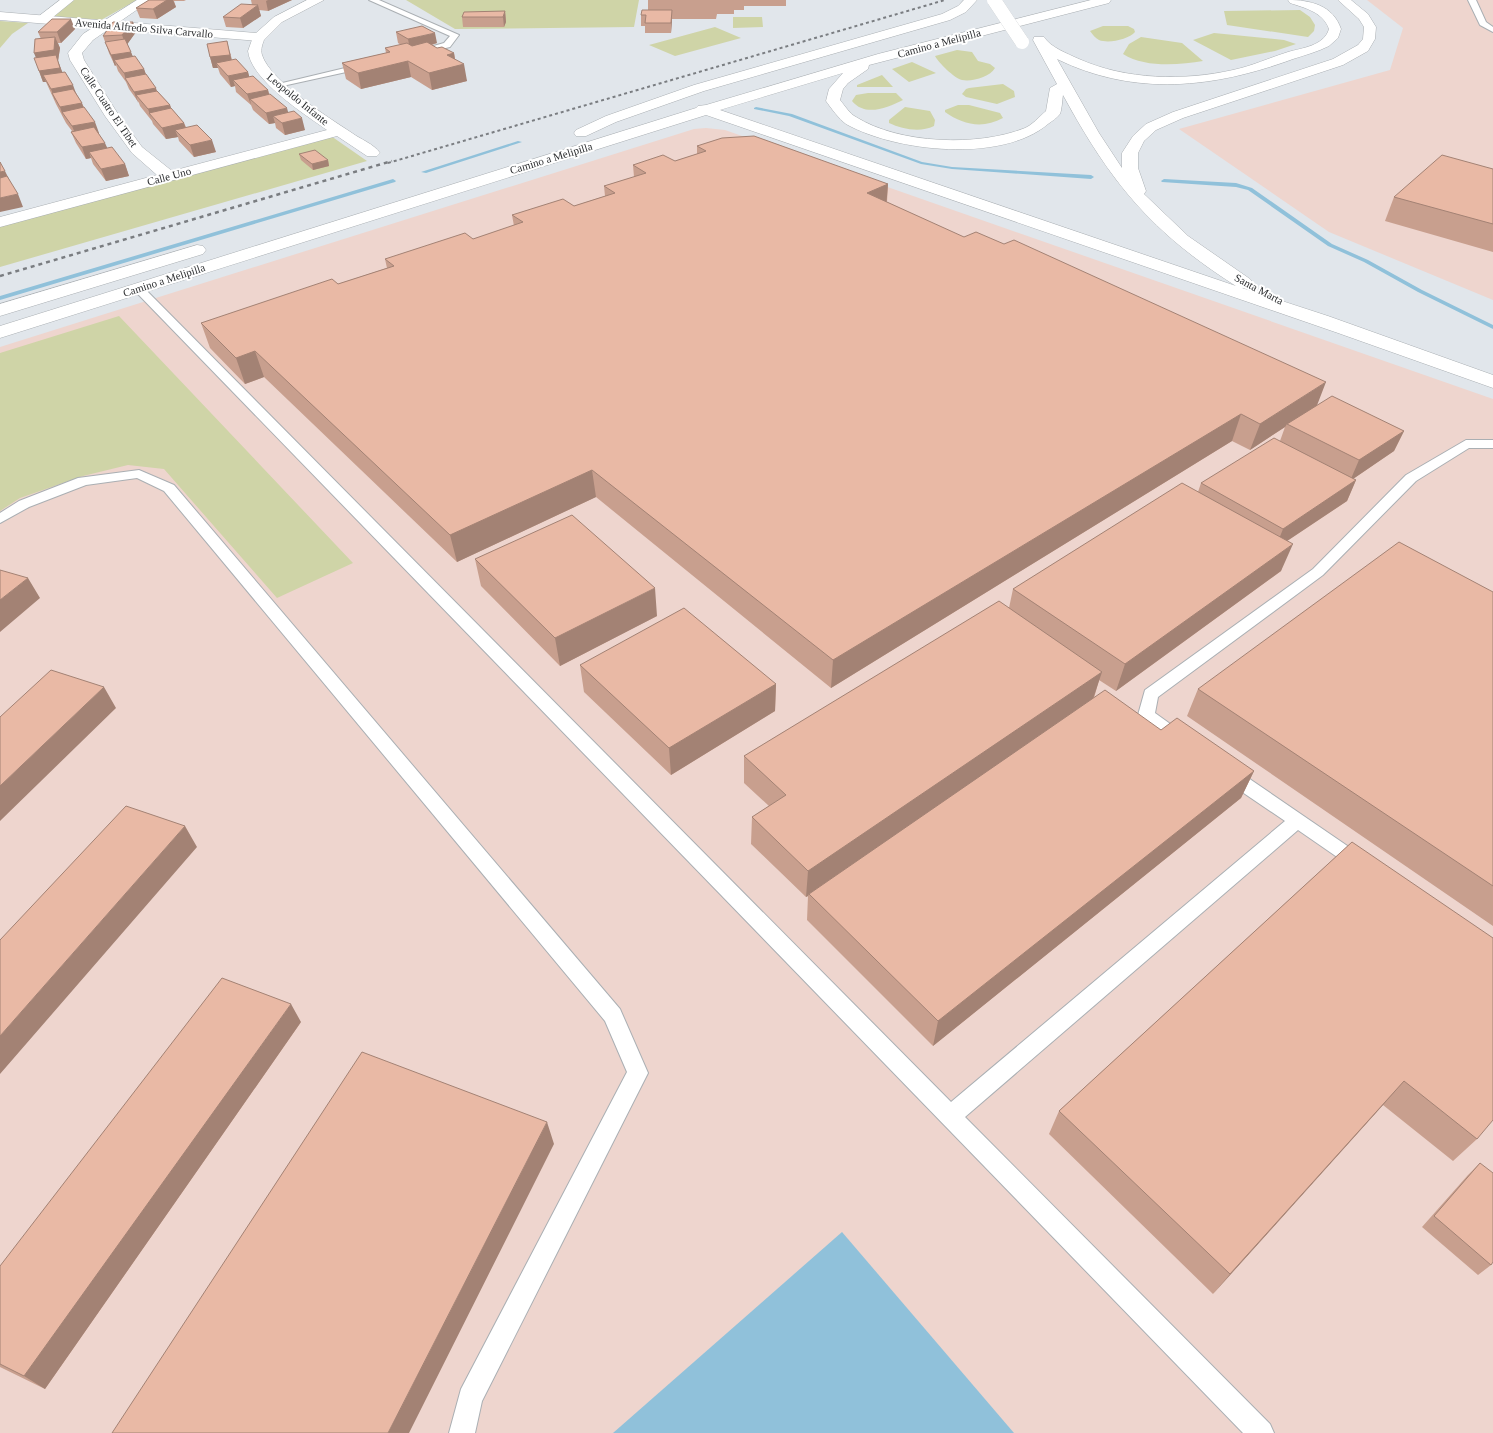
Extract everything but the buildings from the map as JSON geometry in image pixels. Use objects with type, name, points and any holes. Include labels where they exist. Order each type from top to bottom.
[{"type":"main road","points":[[44,19],[68,0]]},
{"type":"main road","name":"Calle Cuatro El Tibet","points":[[145,0],[105,24],[88,37],[75,54],[112,116],[137,150],[168,176]]},
{"type":"main road","points":[[259,37],[268,26],[282,17],[318,0]]},
{"type":"main road","points":[[581,133],[611,119],[699,88],[921,25],[958,12],[972,0]]},
{"type":"main road","name":"Santa Marta","points":[[994,0],[1057,88],[1083,115]]},
{"type":"main road","name":"Camino a Melipilla","points":[[0,332],[874,46],[1062,0]]},
{"type":"main road","name":"Camino a Melipilla","points":[[563,138],[1105,0]]},
{"type":"main road","points":[[1039,40],[1050,50],[1068,60],[1114,74],[1172,80],[1224,76],[1313,49],[1332,37],[1336,29],[1330,18],[1316,8],[1294,0]]},
{"type":"main road","points":[[1147,208],[1136,187],[1129,160],[1133,145],[1138,139],[1151,127],[1178,115],[1356,54],[1370,39],[1370,28],[1364,17],[1344,0]]},
{"type":"main road","name":"Santa Marta","points":[[1018,8],[1039,40],[1110,161],[1147,208],[1181,240],[1216,266],[1280,301],[1338,327],[1493,382]]},
{"type":"main road","name":"Avenida Alfredo Silva Carvallo","points":[[0,16],[259,37]]},
{"type":"main road","name":"Leopoldo Infante","points":[[259,37],[254,49],[257,61],[278,85],[339,131],[372,153]]},
{"type":"main road","points":[[883,58],[864,66],[842,80],[833,93],[832,101],[838,112],[850,121],[874,132],[900,139],[931,143],[971,143],[1020,135],[1040,127],[1051,118],[1059,101],[1057,88]]},
{"type":"main road","points":[[703,103],[741,120],[1338,327]]},
{"type":"main road","name":"Calle Uno","points":[[0,222],[339,131]]},
{"type":"main road","name":"Camino a Melipilla","points":[[0,310],[210,246]]},
{"type":"lane","points":[[373,0],[455,35],[447,44],[434,50],[407,56]]},
{"type":"lane","points":[[1472,0],[1481,19],[1493,30]]},
{"type":"lane","points":[[1481,19],[1493,18]]},
{"type":"lane","points":[[278,85],[379,62]]},
{"type":"lane","points":[[138,288],[1261,1433]]},
{"type":"lane","points":[[1194,750],[1146,715],[1151,694],[1318,572],[1412,478],[1466,444],[1493,444]]},
{"type":"lane","points":[[0,519],[24,504],[82,481],[139,474],[169,488],[613,1015],[638,1073],[470,1398],[462,1433]]},
{"type":"lane","points":[[1219,767],[1371,871]]},
{"type":"lane","points":[[950,1116],[1298,821]]},
{"type":"shaded area","points":[[1367,0],[1493,0],[1493,300],[1329,232],[1179,129],[1390,70],[1403,28]]},
{"type":"shaded area","points":[[694,129],[725,130],[1493,399],[1493,1433],[0,1433],[0,347]]},
{"type":"green space","points":[[71,0],[137,0],[101,20],[51,16]]},
{"type":"green space","points":[[406,0],[639,0],[634,27],[455,29]]},
{"type":"green space","points":[[1300,10],[1310,17],[1315,25],[1314,31],[1308,37],[1227,25],[1224,11]]},
{"type":"green space","points":[[733,17],[762,17],[763,27],[733,28]]},
{"type":"green space","points":[[0,21],[28,23],[12,34],[0,48]]},
{"type":"green space","points":[[1103,26],[1128,26],[1134,29],[1135,32],[1128,37],[1118,40],[1103,41],[1096,38],[1090,31]]},
{"type":"green space","points":[[715,27],[741,38],[675,56],[649,45]]},
{"type":"green space","points":[[1214,33],[1284,40],[1296,44],[1275,51],[1231,60],[1193,40]]},
{"type":"green space","points":[[1141,37],[1182,43],[1203,61],[1183,64],[1162,64],[1141,62],[1123,54],[1129,44]]},
{"type":"green space","points":[[957,50],[972,52],[978,61],[990,64],[995,68],[989,74],[980,78],[959,79],[947,70],[935,56]]},
{"type":"green space","points":[[912,62],[936,73],[909,82],[892,69]]},
{"type":"green space","points":[[882,75],[893,87],[857,87],[857,85]]},
{"type":"green space","points":[[1003,84],[1014,91],[1015,97],[997,104],[966,97],[962,94],[969,88]]},
{"type":"green space","points":[[896,93],[903,100],[876,110],[863,109],[852,101],[856,95]]},
{"type":"green space","points":[[958,105],[969,105],[1000,113],[1003,118],[988,124],[966,123],[945,112],[945,110]]},
{"type":"green space","points":[[905,107],[930,111],[935,120],[934,126],[923,129],[911,129],[889,123],[889,120]]},
{"type":"green space","points":[[331,136],[367,161],[0,267],[0,227]]},
{"type":"green space","points":[[119,316],[353,563],[277,598],[164,469],[128,465],[83,476],[20,498],[0,511],[0,353]]},
{"type":"water","points":[[842,1232],[1014,1433],[613,1433]]},
{"type":"waterway","points":[[756,108],[790,115],[921,163],[952,168],[1091,177]]},
{"type":"waterway","points":[[424,172],[520,142]]},
{"type":"waterway","points":[[0,298],[393,181]]},
{"type":"waterway","points":[[1164,181],[1236,185],[1250,189],[1330,245],[1366,261],[1420,291],[1493,327]]},
{"type":"railway","points":[[388,163],[945,0]]},
{"type":"railway","points":[[0,276],[392,161]]}]
